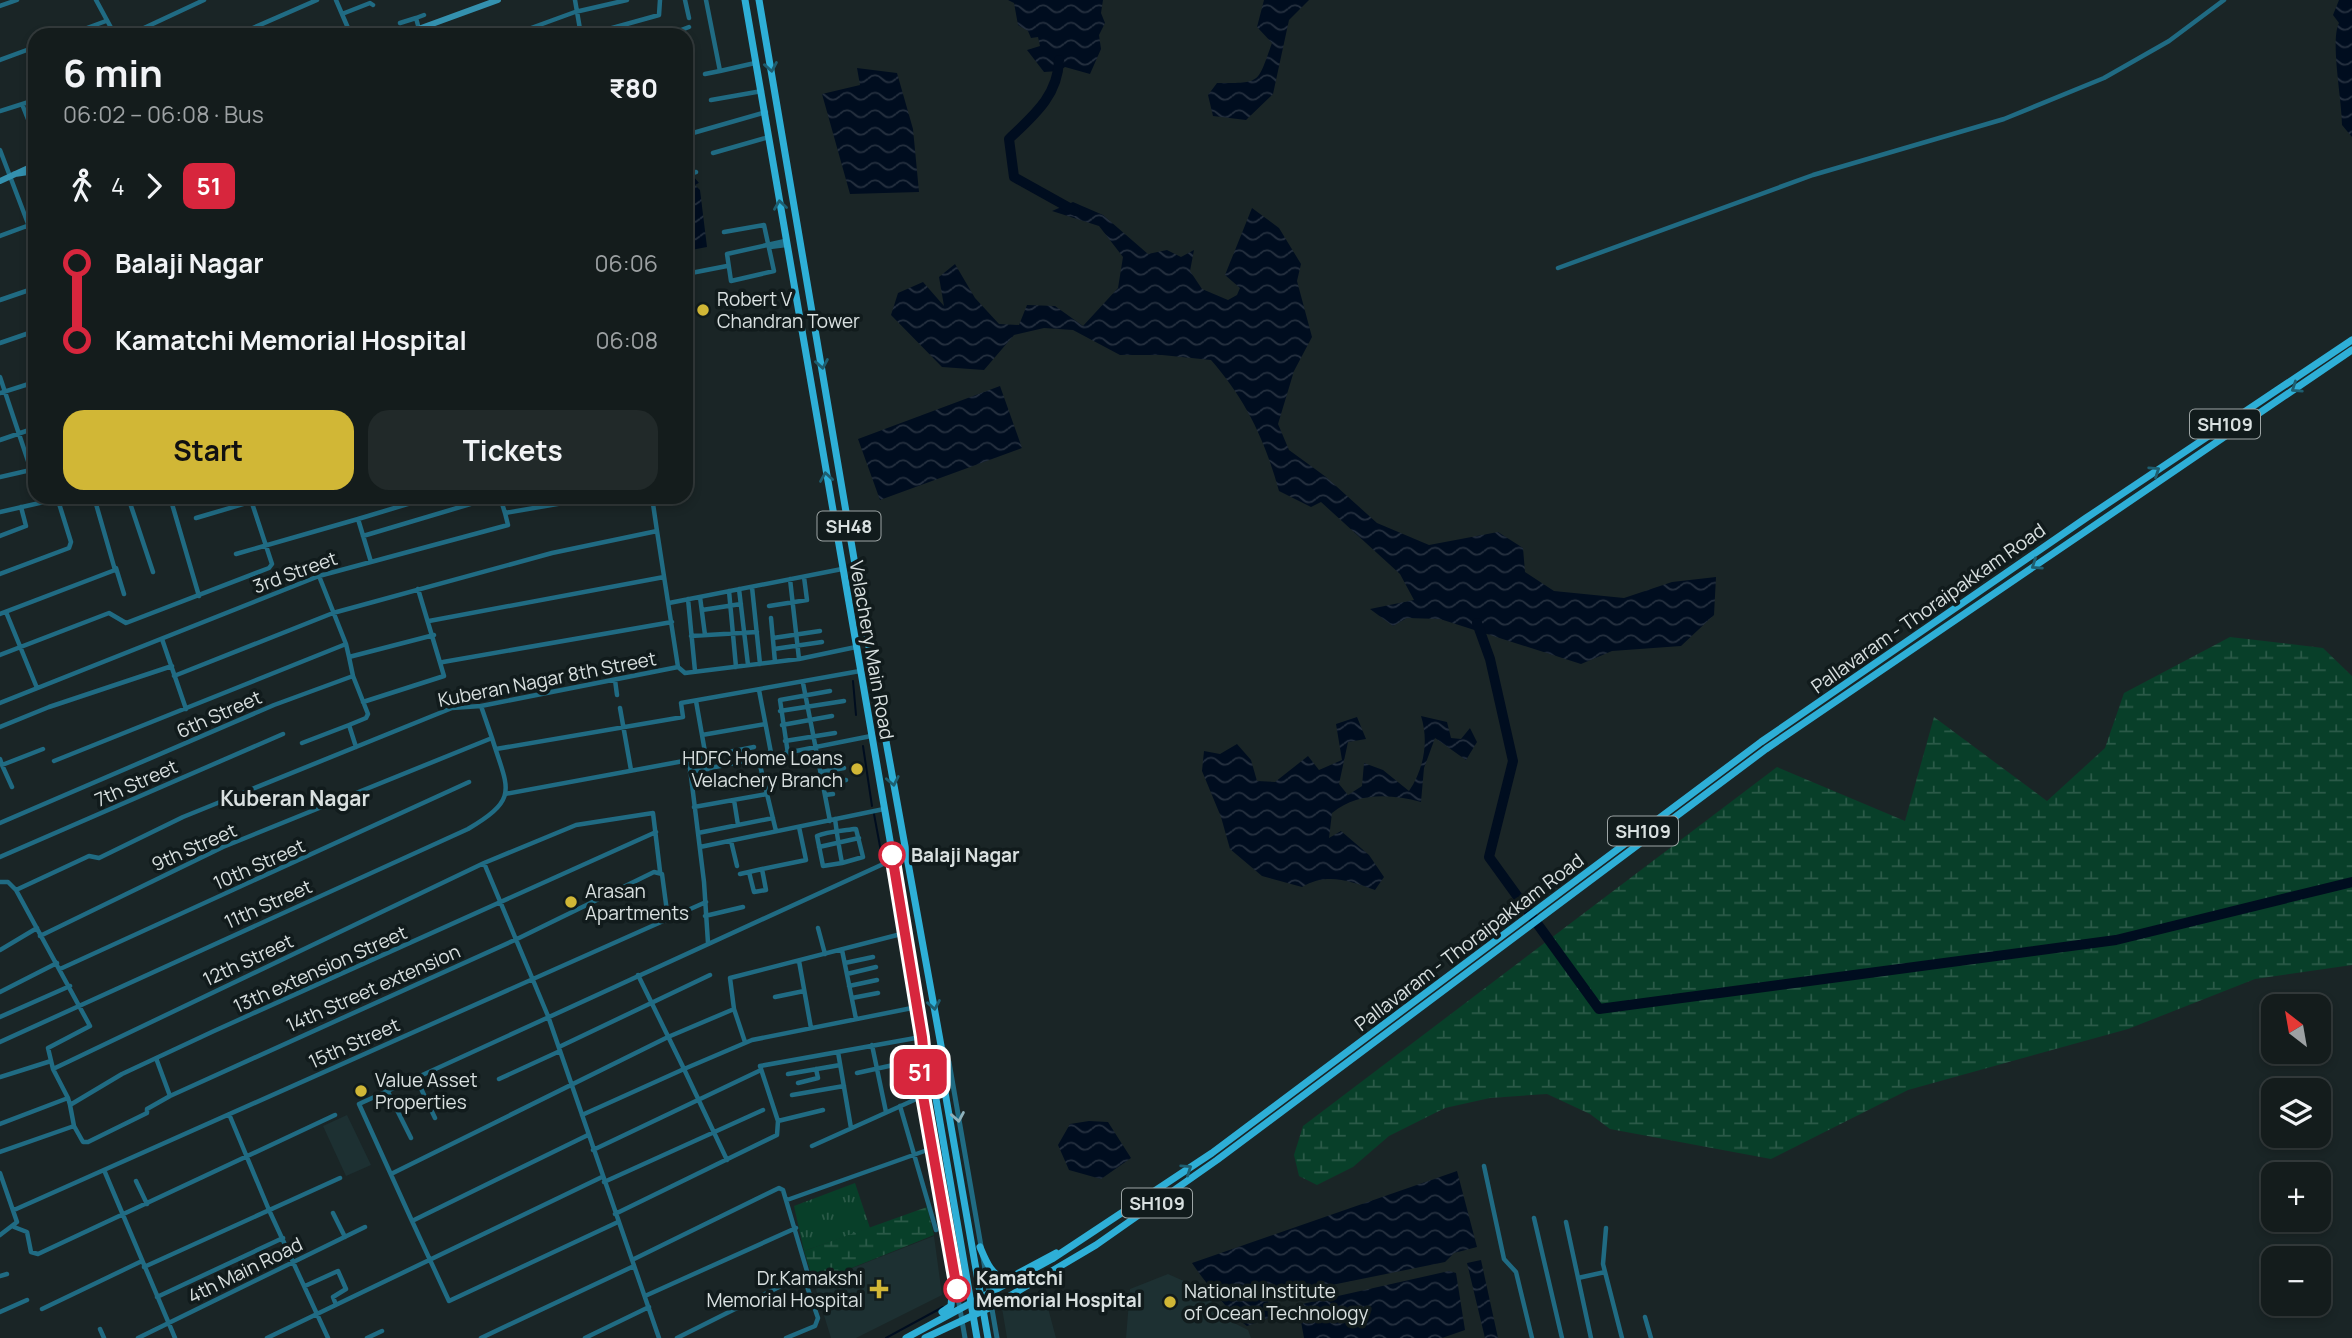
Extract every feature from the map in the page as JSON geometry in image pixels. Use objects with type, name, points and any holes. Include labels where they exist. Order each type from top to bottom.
[{"type":"main road","name":"Velachery Main Road","points":[[745,0],[906,933],[924,1057]]},
{"type":"main road","name":"Velachery Main Road","points":[[759,0],[869,648],[942,1051]]},
{"type":"main road","points":[[422,28],[489,2]]},
{"type":"main road","points":[[0,181],[28,169]]},
{"type":"main road","points":[[11,175],[28,174]]},
{"type":"main road","points":[[797,306],[812,304]]},
{"type":"main road","name":"Pallavaram - Thoraipakkam Road","points":[[1921,637],[2086,517],[2352,340]]},
{"type":"main road","name":"Pallavaram - Thoraipakkam Road","points":[[1527,923],[1541,918],[1602,874],[1760,751],[1841,692],[2092,527],[2352,350]]},
{"type":"main road","name":"Pallavaram - Thoraipakkam Road","points":[[1760,751],[1761,742],[1841,692]]},
{"type":"main road","name":"Pallavaram - Thoraipakkam Road","points":[[906,1338],[960,1307],[990,1294],[1067,1249],[1219,1152],[1504,941],[1527,923],[1536,911],[1723,771],[1760,751]]},
{"type":"main road","points":[[1723,771],[1728,778]]},
{"type":"main road","points":[[1570,886],[1575,893]]},
{"type":"main road","points":[[909,956],[925,953]]},
{"type":"main road","name":"SH48","points":[[942,1051],[940,1065],[988,1338]]},
{"type":"main road","name":"SH48","points":[[924,1057],[929,1066],[935,1093],[977,1338]]},
{"type":"main road","name":"Pallavaram - Thoraipakkam Road","points":[[925,1338],[991,1307],[1096,1245],[1217,1160],[1219,1152]]},
{"type":"main road","points":[[980,1247],[989,1267],[998,1277],[1006,1280],[1036,1266]]},
{"type":"main road","points":[[900,1338],[951,1306],[954,1270]]},
{"type":"street","points":[[0,6],[17,0]]},
{"type":"street","points":[[96,0],[110,28]]},
{"type":"street","points":[[144,28],[204,0]]},
{"type":"street","points":[[253,28],[317,0]]},
{"type":"street","points":[[337,0],[348,28]]},
{"type":"street","points":[[575,0],[580,28]]},
{"type":"street","points":[[532,28],[577,12],[627,0]]},
{"type":"street","points":[[612,28],[659,15],[660,0]]},
{"type":"street","points":[[685,0],[689,18]]},
{"type":"street","points":[[706,0],[720,71]]},
{"type":"street","points":[[1558,268],[1813,175],[2004,119],[2104,78],[2169,41],[2224,0]]},
{"type":"street","points":[[342,14],[370,3],[373,5]]},
{"type":"street","points":[[400,23],[424,15]]},
{"type":"street","points":[[416,18],[419,28]]},
{"type":"street","points":[[87,28],[106,21]]},
{"type":"street","points":[[0,60],[28,50]]},
{"type":"street","points":[[705,74],[755,63]]},
{"type":"street","points":[[711,100],[762,91]]},
{"type":"street","points":[[0,111],[28,102]]},
{"type":"street","points":[[22,104],[28,119]]},
{"type":"street","points":[[693,133],[766,112]]},
{"type":"street","points":[[713,153],[770,137]]},
{"type":"street","points":[[0,151],[28,226],[0,236]]},
{"type":"street","points":[[724,232],[764,225],[768,246],[772,273],[731,281],[727,254],[768,246],[786,243]]},
{"type":"street","points":[[693,273],[727,266]]},
{"type":"street","points":[[0,300],[28,290]]},
{"type":"street","points":[[0,343],[28,333]]},
{"type":"street","points":[[0,377],[2,392],[28,456]]},
{"type":"street","points":[[2,392],[28,384]]},
{"type":"street","points":[[0,440],[28,430]]},
{"type":"street","points":[[0,477],[28,470]]},
{"type":"street","points":[[0,512],[34,504]]},
{"type":"street","points":[[0,574],[69,548],[71,542],[59,504]]},
{"type":"street","points":[[96,504],[124,594]]},
{"type":"street","points":[[130,504],[153,572]]},
{"type":"street","points":[[172,504],[199,596]]},
{"type":"street","points":[[196,518],[237,504]]},
{"type":"street","points":[[0,654],[109,613],[126,623],[269,568],[272,564],[253,504]]},
{"type":"street","points":[[236,555],[407,504]]},
{"type":"street","points":[[363,536],[470,504]]},
{"type":"street","points":[[502,504],[505,513],[557,504]]},
{"type":"street","name":"Kuberan Nagar 8th Street","points":[[16,890],[89,856],[99,858],[183,817],[452,708],[481,706],[678,667],[653,504]]},
{"type":"street","points":[[0,536],[26,526],[22,507]]},
{"type":"street","name":"3rd Street","points":[[0,703],[319,576],[508,524],[505,513]]},
{"type":"street","points":[[358,519],[371,562]]},
{"type":"street","points":[[174,676],[333,613],[552,553],[657,531]]},
{"type":"street","points":[[37,688],[3,613],[116,567]]},
{"type":"street","points":[[669,603],[842,569]]},
{"type":"street","points":[[302,743],[368,716],[353,676],[346,644],[319,576]]},
{"type":"street","points":[[429,621],[664,577]]},
{"type":"street","points":[[769,606],[807,600],[804,577]]},
{"type":"street","points":[[790,579],[799,659]]},
{"type":"street","points":[[752,587],[760,664]]},
{"type":"street","points":[[363,702],[443,677],[443,662],[418,589]]},
{"type":"street","points":[[740,589],[748,665]]},
{"type":"street","points":[[729,591],[736,667]]},
{"type":"street","points":[[701,597],[705,635]]},
{"type":"street","points":[[688,599],[695,671]]},
{"type":"street","points":[[702,610],[741,604]]},
{"type":"street","points":[[771,618],[775,662]]},
{"type":"street","points":[[443,662],[672,622]]},
{"type":"street","points":[[773,638],[820,631]]},
{"type":"street","points":[[691,636],[757,632]]},
{"type":"street","points":[[349,656],[434,635]]},
{"type":"street","points":[[162,639],[186,709]]},
{"type":"street","points":[[774,649],[822,642]]},
{"type":"street","points":[[54,761],[346,644]]},
{"type":"street","points":[[678,667],[685,673],[736,667],[799,659],[856,646]]},
{"type":"street","points":[[0,727],[49,707],[172,666]]},
{"type":"street","points":[[496,749],[683,717],[681,704],[860,671]]},
{"type":"street","name":"6th Street","points":[[0,823],[274,705],[353,676]]},
{"type":"street","points":[[615,680],[617,695]]},
{"type":"street","points":[[803,683],[825,795],[842,863]]},
{"type":"street","points":[[759,690],[772,758]]},
{"type":"street","points":[[788,754],[780,700],[830,691]]},
{"type":"street","points":[[696,701],[708,769]]},
{"type":"street","points":[[780,711],[844,701]]},
{"type":"street","points":[[481,706],[507,782],[504,794],[754,747]]},
{"type":"street","points":[[620,708],[631,770]]},
{"type":"street","points":[[782,725],[832,716]]},
{"type":"street","points":[[702,735],[765,724]]},
{"type":"street","points":[[349,725],[356,747]]},
{"type":"street","points":[[785,741],[835,733]]},
{"type":"street","name":"7th Street","points":[[0,857],[283,734]]},
{"type":"street","points":[[690,772],[759,761],[871,736]]},
{"type":"street","name":"9th Street","points":[[40,936],[223,847],[492,738]]},
{"type":"street","points":[[12,787],[1,762],[43,749]]},
{"type":"street","points":[[819,762],[841,758]]},
{"type":"street","points":[[689,760],[706,902],[708,943]]},
{"type":"street","points":[[679,761],[690,772]]},
{"type":"street","points":[[759,761],[776,831]]},
{"type":"street","points":[[821,772],[844,768]]},
{"type":"street","points":[[692,785],[744,776]]},
{"type":"street","points":[[824,785],[846,780]]},
{"type":"street","name":"10th Street","points":[[60,969],[469,782]]},
{"type":"street","name":"11th Street","points":[[0,1042],[468,829],[500,808],[504,794]]},
{"type":"street","points":[[694,807],[767,794]]},
{"type":"street","points":[[825,795],[833,794]]},
{"type":"street","points":[[734,800],[737,825]]},
{"type":"street","points":[[700,847],[884,809]]},
{"type":"street","name":"12th Street","points":[[53,1069],[484,863],[576,825],[653,813],[656,832]]},
{"type":"street","points":[[698,834],[773,818]]},
{"type":"street","points":[[740,874],[806,860],[799,827]]},
{"type":"street","points":[[856,829],[859,838],[863,857],[824,867],[817,836],[856,829]]},
{"type":"street","points":[[656,832],[668,919]]},
{"type":"street","name":"13th extension Street","points":[[70,1105],[156,1058],[656,832]]},
{"type":"street","points":[[819,847],[859,838]]},
{"type":"street","points":[[731,841],[737,866]]},
{"type":"street","points":[[618,1222],[449,1301],[359,1104],[415,1076],[892,860]]},
{"type":"street","points":[[484,863],[548,1016],[659,1338]]},
{"type":"street","points":[[749,872],[754,892],[766,890],[762,869]]},
{"type":"street","name":"14th Street extension","points":[[74,1126],[83,1142],[88,1142],[148,1113],[147,1109],[170,1096],[517,939],[660,871]]},
{"type":"street","points":[[0,882],[8,881],[16,890],[90,1026],[48,1048],[53,1069],[68,1098],[74,1126],[0,1152]]},
{"type":"street","name":"15th Street","points":[[13,1210],[706,902]]},
{"type":"street","points":[[705,916],[743,906]]},
{"type":"street","points":[[0,950],[37,928]]},
{"type":"street","points":[[818,928],[825,954]]},
{"type":"street","points":[[746,1042],[734,1009],[730,978],[906,933]]},
{"type":"street","points":[[842,950],[856,1019]]},
{"type":"street","points":[[845,963],[873,957]]},
{"type":"street","points":[[799,961],[811,1028]]},
{"type":"street","points":[[0,992],[57,963]]},
{"type":"street","points":[[847,974],[876,967]]},
{"type":"street","points":[[638,975],[727,1160]]},
{"type":"street","points":[[499,1079],[710,975]]},
{"type":"street","points":[[849,986],[877,980]]},
{"type":"street","points":[[0,1017],[70,986]]},
{"type":"street","points":[[775,998],[804,991]]},
{"type":"street","points":[[852,998],[878,993]]},
{"type":"street","points":[[583,1115],[746,1042],[917,1007]]},
{"type":"street","points":[[391,1174],[668,1037],[734,1009]]},
{"type":"street","points":[[615,1214],[777,1135],[778,1121],[760,1066],[922,1037]]},
{"type":"street","points":[[872,1045],[887,1112]]},
{"type":"street","points":[[942,1051],[949,1062],[997,1338]]},
{"type":"street","points":[[838,1052],[852,1128]]},
{"type":"street","points":[[924,1057],[919,1066],[923,1096],[965,1338]]},
{"type":"street","points":[[156,1058],[170,1096]]},
{"type":"street","points":[[0,1077],[51,1061]]},
{"type":"street","points":[[857,1073],[898,1064]]},
{"type":"street","points":[[788,1074],[840,1065]]},
{"type":"street","points":[[798,1083],[818,1078],[816,1069]]},
{"type":"street","points":[[593,1150],[761,1070]]},
{"type":"street","points":[[415,1076],[435,1118]]},
{"type":"street","points":[[792,1095],[844,1086]]},
{"type":"street","points":[[387,1090],[411,1138]]},
{"type":"street","points":[[812,1146],[923,1096]]},
{"type":"street","points":[[0,1124],[68,1098]]},
{"type":"street","points":[[900,1106],[936,1230]]},
{"type":"street","points":[[267,1338],[603,1179],[763,1110]]},
{"type":"street","points":[[778,1121],[823,1110]]},
{"type":"street","points":[[229,1114],[268,1210],[295,1262],[328,1338]]},
{"type":"street","points":[[14,1227],[27,1232],[31,1252],[38,1254],[335,1115]]},
{"type":"street","points":[[412,1222],[589,1135]]},
{"type":"street","points":[[787,1200],[933,1148]]},
{"type":"street","points":[[1484,1166],[1504,1259],[1516,1272],[1532,1338]]},
{"type":"street","points":[[104,1170],[175,1338]]},
{"type":"street","points":[[0,1174],[18,1222],[0,1235]]},
{"type":"street","points":[[144,1267],[341,1178]]},
{"type":"street","points":[[136,1181],[147,1204]]},
{"type":"street","points":[[632,1260],[779,1188],[787,1200],[796,1228],[809,1278],[807,1282]]},
{"type":"street","points":[[333,1213],[345,1237]]},
{"type":"street","points":[[1534,1218],[1562,1338]]},
{"type":"street","points":[[1566,1222],[1591,1338]]},
{"type":"street","name":"4th Main Road","points":[[138,1338],[365,1227]]},
{"type":"street","points":[[645,1296],[796,1228]]},
{"type":"street","points":[[1606,1228],[1602,1253],[1622,1338]]},
{"type":"street","points":[[157,1297],[283,1238]]},
{"type":"street","points":[[42,1309],[142,1261]]},
{"type":"street","points":[[481,1338],[634,1266]]},
{"type":"street","points":[[305,1286],[338,1272],[346,1289],[333,1297],[336,1305]]},
{"type":"street","points":[[1578,1278],[1605,1272]]},
{"type":"street","points":[[0,1276],[7,1274]]},
{"type":"street","points":[[677,1338],[803,1275],[818,1318],[815,1326],[786,1338]]},
{"type":"street","points":[[0,1312],[26,1300]]},
{"type":"street","points":[[585,1338],[649,1307]]},
{"type":"street","points":[[1645,1317],[1651,1338]]},
{"type":"street","points":[[100,1329],[104,1338]]},
{"type":"street","points":[[367,1338],[382,1331]]},
{"type":"shaded area","points":[[347,1115],[371,1165],[346,1176],[323,1126]]},
{"type":"shaded area","name":"Dr.Kamakshi Memorial Hospital","points":[[934,1236],[942,1295],[856,1338],[831,1338],[814,1283]]},
{"type":"shaded area","name":"National Institute of Ocean Technology","points":[[1168,1274],[1215,1295],[1208,1310],[1248,1330],[1251,1338],[1126,1338],[1130,1289]]},
{"type":"shaded area","points":[[1033,1293],[1041,1310],[1048,1308],[1056,1338],[1007,1338],[1002,1308]]},
{"type":"green space","points":[[2230,637],[2323,648],[2352,676],[2352,965],[2255,979],[2128,1029],[1908,1090],[1771,1159],[1610,1129],[1590,1114],[1547,1094],[1490,1098],[1445,1108],[1389,1136],[1353,1167],[1317,1185],[1299,1176],[1294,1155],[1303,1126],[1777,767],[1905,821],[1934,717],[2047,801],[2105,748],[2124,693]]},
{"type":"green space","points":[[855,1183],[870,1228],[804,1251],[794,1206]]},
{"type":"green space","points":[[927,1207],[934,1235],[814,1283],[804,1251]]},
{"type":"water","points":[[1008,0],[1103,0],[1101,13],[1105,23],[1099,35],[1101,49],[1090,74],[1065,67],[1059,71],[1044,72],[1027,50],[1040,46],[1038,37],[1031,38],[1028,31],[1018,25],[1014,3]]},
{"type":"water","points":[[1264,0],[1309,0],[1289,20],[1273,94],[1246,120],[1213,116],[1208,95],[1217,83],[1242,83],[1260,74],[1272,43],[1257,27]]},
{"type":"water","points":[[2339,0],[2352,0],[2352,137],[2342,125],[2336,56],[2339,23],[2333,15]]},
{"type":"water","points":[[857,68],[897,73],[913,129],[919,192],[850,194],[822,94],[860,85]]},
{"type":"water","points":[[693,177],[699,183],[695,185],[700,190],[707,247],[693,250]]},
{"type":"water","points":[[1073,202],[1103,215],[1148,254],[1167,250],[1181,257],[1194,250],[1190,271],[1202,289],[1228,300],[1237,295],[1240,288],[1225,275],[1252,208],[1279,228],[1301,264],[1297,281],[1312,337],[1294,371],[1278,424],[1289,450],[1326,477],[1377,523],[1429,545],[1498,532],[1523,548],[1525,572],[1554,591],[1624,598],[1672,582],[1716,577],[1714,615],[1681,646],[1612,651],[1581,664],[1440,619],[1407,618],[1393,626],[1370,609],[1414,600],[1400,574],[1321,502],[1311,507],[1279,491],[1253,421],[1211,360],[1162,355],[1120,355],[1073,330],[1044,328],[1014,335],[984,370],[942,367],[891,315],[898,293],[923,282],[944,306],[939,277],[955,264],[975,298],[999,324],[1019,325],[1027,305],[1055,306],[1083,326],[1118,288],[1123,257],[1099,226],[1052,211]]},
{"type":"water","points":[[1000,386],[1022,448],[880,500],[858,439]]},
{"type":"water","points":[[1421,716],[1447,722],[1451,738],[1461,739],[1470,728],[1477,742],[1466,760],[1435,738],[1424,768],[1421,802],[1386,796],[1363,798],[1332,813],[1329,838],[1341,831],[1369,855],[1384,877],[1375,890],[1338,879],[1311,882],[1302,887],[1262,876],[1230,849],[1221,817],[1202,771],[1204,751],[1220,754],[1237,744],[1251,760],[1257,781],[1275,782],[1308,756],[1319,770],[1342,760],[1336,724],[1357,717],[1366,739],[1348,742],[1339,784],[1348,795],[1362,786],[1364,763],[1383,770],[1409,791],[1424,755],[1425,735]]},
{"type":"water","points":[[1108,1122],[1131,1158],[1101,1179],[1069,1170],[1058,1145],[1070,1124]]},
{"type":"water","points":[[1457,1171],[1477,1247],[1454,1253],[1445,1262],[1268,1298],[1269,1318],[1247,1326],[1203,1279],[1192,1263]]},
{"type":"water","points":[[1481,1260],[1498,1338],[1485,1338],[1467,1263]]},
{"type":"water","points":[[1449,1271],[1456,1273],[1465,1330],[1442,1338],[1304,1338],[1298,1305]]},
{"type":"waterway","points":[[1059,60],[1058,73],[1049,95],[1009,139],[1014,177],[1075,211]]},
{"type":"waterway","points":[[1477,623],[1490,659],[1513,761],[1489,857],[1599,1009],[2116,940],[2352,882]]},
{"type":"waterway","points":[[853,681],[856,715]]},
{"type":"waterway","points":[[863,746],[872,806]]},
{"type":"waterway","points":[[874,814],[882,857]]},
{"type":"waterway","points":[[948,1264],[950,1276]]},
{"type":"waterway","points":[[886,1338],[943,1307]]},
{"type":"bus line","name":"51","points":[[892,855],[922,1037],[924,1057],[919,1066],[923,1096],[957,1289]]},
{"type":"place","name":"Robert V Chandran Tower","points":[[703,310]]},
{"type":"place","name":"HDFC Home Loans Velachery Branch","points":[[857,769]]},
{"type":"place","name":"Balaji Nagar","points":[[892,855]]},
{"type":"place","name":"Arasan Apartments","points":[[571,902]]},
{"type":"place","name":"Value Asset Properties","points":[[361,1091]]},
{"type":"place","name":"Dr.Kamakshi Memorial Hospital","points":[[879,1289]]},
{"type":"place","name":"Kamatchi Memorial Hospital","points":[[957,1289]]},
{"type":"place","name":"National Institute of Ocean Technology","points":[[1170,1302]]},
{"type":"district","name":"Kuberan Nagar","points":[[295,798]]}]
